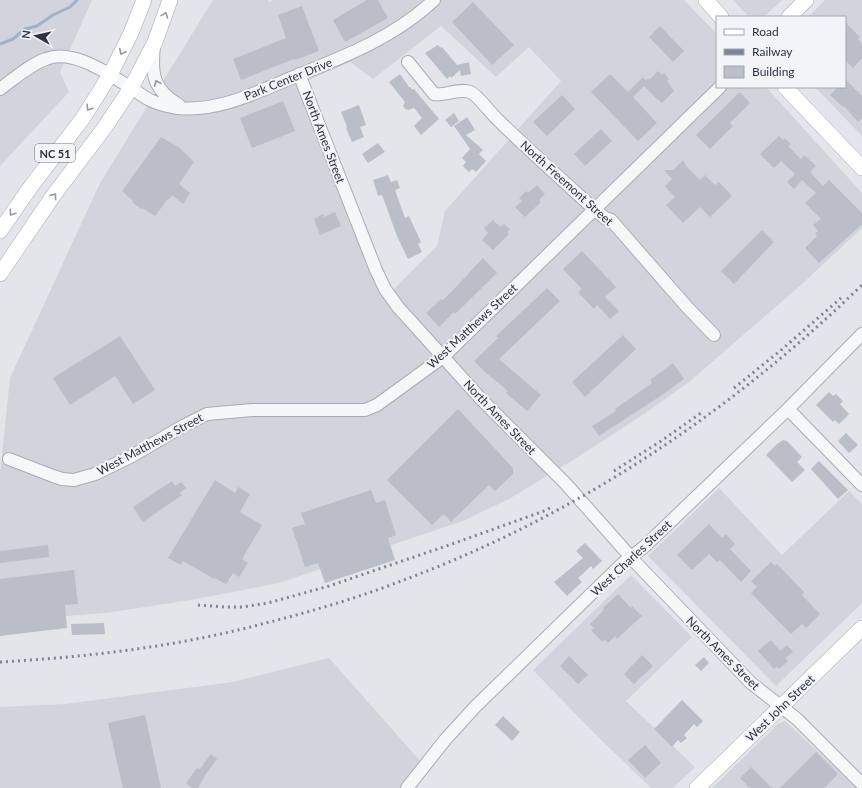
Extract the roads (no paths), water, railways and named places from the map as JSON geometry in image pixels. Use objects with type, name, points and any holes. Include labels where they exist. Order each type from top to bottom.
[{"type":"main road","name":"NC 51","points":[[0,231],[32,185],[83,118],[110,75],[131,33],[144,0]]},
{"type":"main road","name":"NC 51","points":[[0,274],[53,196],[105,127],[131,88],[155,42],[170,0]]},
{"type":"main road","points":[[706,0],[720,16]]},
{"type":"main road","points":[[790,16],[806,0]]},
{"type":"main road","points":[[786,88],[862,168]]},
{"type":"main road","name":"West John Street","points":[[697,788],[862,628]]},
{"type":"street","name":"Park Center Drive","points":[[0,89],[44,59],[58,56],[78,59],[100,69],[151,101],[177,108],[204,108],[234,101],[347,55],[386,35],[424,9],[434,0]]},
{"type":"street","points":[[155,42],[153,56],[154,76],[160,91],[168,98],[185,108]]},
{"type":"street","name":"North Freemont Street","points":[[408,62],[434,94],[439,95],[462,91],[470,92],[475,95],[497,119],[594,210],[605,218],[611,220],[687,308],[714,335]]},
{"type":"street","name":"North Ames Street","points":[[299,74],[373,263],[385,289],[398,307],[481,400],[566,484],[631,557],[751,683],[797,719],[862,784]]},
{"type":"street","name":"West Matthews Street","points":[[9,459],[62,479],[74,480],[94,474],[132,456],[182,426],[207,414],[252,410],[365,410],[377,406],[443,357],[719,88]]},
{"type":"street","name":"West Charles Street","points":[[407,788],[445,740],[475,707],[788,409],[862,334]]},
{"type":"street","points":[[788,409],[862,485]]},
{"type":"waterway","points":[[0,44],[13,39],[25,29],[37,26],[53,15],[70,7],[77,0]]},
{"type":"railway","points":[[0,662],[130,650],[226,633],[294,616],[348,600],[384,588],[465,555],[527,526],[588,493],[647,457],[704,418],[759,376],[811,332],[862,285]]},
{"type":"railway","points":[[734,388],[780,351],[841,298]]},
{"type":"railway","points":[[614,471],[701,413]]},
{"type":"railway","points":[[198,605],[243,607],[268,603],[329,586],[452,544],[552,507]]}]
